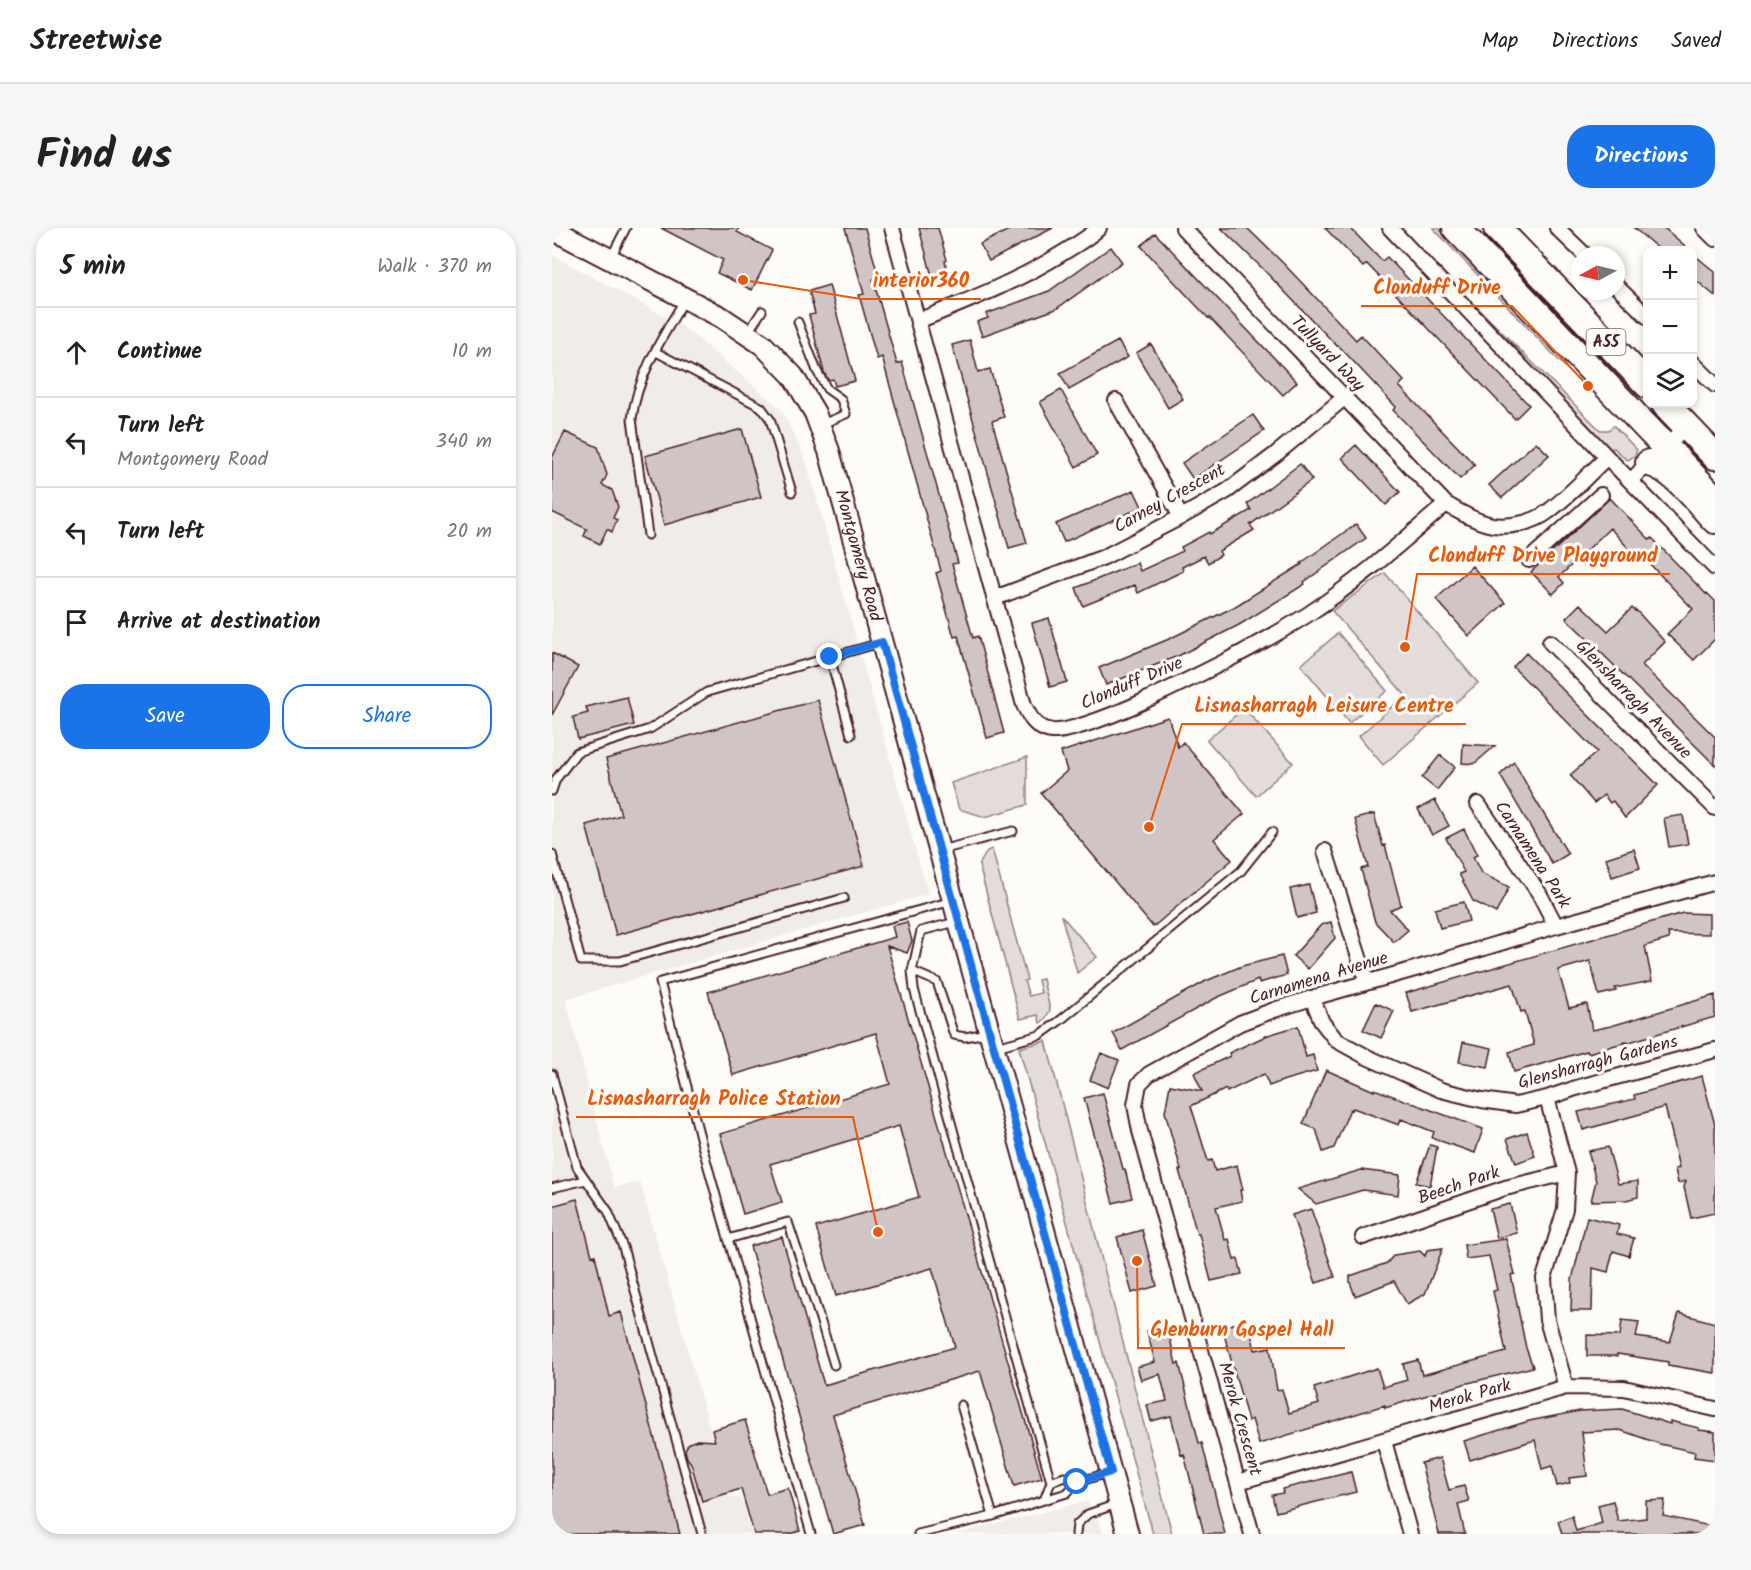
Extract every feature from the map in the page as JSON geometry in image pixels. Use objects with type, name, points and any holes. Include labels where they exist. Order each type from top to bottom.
[{"type":"highway","name":"A55","points":[[1456,228],[1657,455],[1715,499]]},
{"type":"highway","name":"A55","points":[[1497,228],[1643,381]]},
{"type":"highway","points":[[1669,408],[1715,456]]},
{"type":"highway","points":[[1657,455],[1664,468],[1715,520]]},
{"type":"street","name":"Clonduff Drive","points":[[892,228],[1024,705],[1033,722],[1045,730],[1054,732],[1068,729],[1119,712],[1213,669],[1265,640],[1346,587],[1446,504]]},
{"type":"street","points":[[918,321],[1034,271],[1099,228]]},
{"type":"street","name":"Tullyard Way","points":[[1183,228],[1446,504]]},
{"type":"street","points":[[1390,228],[1715,568]]},
{"type":"street","points":[[1557,228],[1576,246]]},
{"type":"street","points":[[1704,228],[1715,239]]},
{"type":"street","name":"Montgomery Road","points":[[552,229],[721,316],[763,345],[793,376],[815,413],[829,451],[1128,1534]]},
{"type":"street","points":[[1625,295],[1643,313]]},
{"type":"street","points":[[1697,367],[1715,385]]},
{"type":"street","name":"Carney Crescent","points":[[995,598],[1104,557],[1227,491],[1344,398]]},
{"type":"street","points":[[1116,401],[1181,517]]},
{"type":"street","points":[[1631,481],[1688,427]]},
{"type":"street","points":[[1446,504],[1489,525],[1505,526],[1532,520],[1548,512],[1607,457]]},
{"type":"street","points":[[1529,560],[1601,495]]},
{"type":"street","points":[[1562,499],[1577,517]]},
{"type":"street","name":"Glensharragh Avenue","points":[[1550,642],[1715,808]]},
{"type":"street","name":"Carnamena Park","points":[[1478,804],[1539,893],[1556,926]]},
{"type":"street","points":[[1325,851],[1367,982]]},
{"type":"street","name":"Carnamena Avenue","points":[[1190,1313],[1140,1131],[1135,1105],[1139,1084],[1149,1074],[1240,1023],[1274,1010],[1556,926],[1715,882]]},
{"type":"street","name":"Glensharragh Gardens","points":[[1312,998],[1322,1022],[1336,1040],[1367,1057],[1442,1090],[1482,1100],[1516,1105],[1715,1050]]},
{"type":"street","points":[[1547,1098],[1567,1173],[1565,1209],[1544,1278],[1547,1320],[1566,1387]]},
{"type":"street","name":"Beech Park","points":[[1363,1238],[1506,1188],[1567,1173]]},
{"type":"street","name":"Merok Crescent","points":[[1190,1313],[1252,1534]]},
{"type":"street","name":"Merok Park","points":[[1238,1482],[1566,1387],[1624,1388],[1715,1409]]},
{"type":"street","points":[[1384,1441],[1410,1534]]},
{"type":"lane","points":[[610,259],[626,228]]},
{"type":"lane","points":[[648,535],[632,419],[639,384],[686,297]]},
{"type":"lane","points":[[747,334],[762,311]]},
{"type":"lane","points":[[798,322],[817,371],[827,389],[841,399],[846,414],[820,426]]},
{"type":"lane","points":[[656,352],[761,407],[770,419],[792,492]]},
{"type":"lane","points":[[552,791],[556,779],[577,752],[650,729],[707,692],[882,642]]},
{"type":"lane","points":[[830,657],[851,735]]},
{"type":"lane","points":[[939,851],[1012,831]]},
{"type":"lane","points":[[912,971],[937,982],[954,1035],[991,1040],[1040,1035],[1241,871],[1272,832]]},
{"type":"lane","points":[[552,854],[581,961],[620,961],[844,898]]},
{"type":"lane","points":[[811,1534],[728,1239],[660,982],[953,900]]},
{"type":"lane","points":[[958,921],[921,931],[912,971],[914,989],[1051,1482],[1044,1500]]},
{"type":"lane","points":[[552,1074],[577,1167],[608,1211],[623,1246],[702,1534]]},
{"type":"lane","points":[[552,1188],[586,1180]]},
{"type":"lane","points":[[728,1239],[788,1222],[834,1365]]},
{"type":"lane","points":[[961,1405],[993,1515]]},
{"type":"lane","points":[[918,1534],[1067,1493],[1077,1482],[1111,1472]]},
{"type":"lane","points":[[1051,1482],[1064,1477],[1077,1482]]},
{"type":"lane","points":[[1076,1534],[1077,1524],[1088,1514],[1119,1503]]},
{"type":"shaded area","points":[[1433,228],[1438,228],[1557,352],[1566,368]]},
{"type":"shaded area","points":[[552,255],[681,325],[781,409],[805,458],[928,894],[566,999],[614,1188],[640,1182],[729,1496],[742,1500],[752,1534],[552,1534]]},
{"type":"shaded area","points":[[1466,296],[1600,430],[1608,430],[1614,426],[1637,450],[1635,455],[1628,460],[1614,448],[1609,450]]},
{"type":"shaded area","points":[[1385,573],[1478,683],[1383,765],[1359,736],[1405,695],[1332,611]]},
{"type":"shaded area","points":[[1338,633],[1387,691],[1349,723],[1301,665]]},
{"type":"shaded area","points":[[1244,708],[1293,763],[1256,796],[1207,740]]},
{"type":"shaded area","points":[[1027,757],[1027,805],[985,817],[959,809],[951,783]]},
{"type":"shaded area","points":[[992,849],[1027,980],[1024,981],[1029,996],[1041,993],[1038,980],[1043,979],[1050,1010],[1040,1023],[1038,1015],[1020,1019],[979,865],[987,851]]},
{"type":"shaded area","points":[[1061,915],[1097,957],[1077,973],[1077,972]]},
{"type":"shaded area","points":[[1046,1041],[1172,1534],[1153,1534],[1019,1048]]},
{"type":"shaded area","points":[[1087,1501],[1103,1534],[956,1534]]},
{"type":"building","points":[[661,228],[739,228],[737,232],[772,250],[752,290],[717,273],[723,260]]},
{"type":"building","points":[[845,228],[865,228],[879,278],[873,279],[897,364],[902,362],[958,563],[952,564],[973,638],[978,636],[1004,733],[987,738],[958,636],[954,637],[936,573],[941,571],[882,357],[877,359],[859,295],[864,294]]},
{"type":"building","points":[[919,228],[938,228],[948,272],[932,276]]},
{"type":"building","points":[[1013,228],[1053,228],[989,261],[980,244]]},
{"type":"building","points":[[1221,228],[1247,228],[1356,340],[1361,335],[1404,381],[1399,386],[1475,465],[1460,479],[1393,410],[1396,407],[1338,345]]},
{"type":"building","points":[[1325,228],[1350,228],[1382,261],[1387,257],[1529,405],[1515,419],[1367,264],[1363,267]]},
{"type":"building","points":[[1634,228],[1664,228],[1685,246],[1655,246]]},
{"type":"building","points":[[1155,233],[1297,382],[1283,395],[1141,246]]},
{"type":"building","points":[[1111,247],[1122,262],[1056,309],[982,336],[977,322],[988,318],[986,314],[1049,291]]},
{"type":"building","points":[[1697,257],[1715,272],[1715,296],[1697,281]]},
{"type":"building","points":[[829,285],[855,381],[835,386],[833,379],[828,380],[824,372],[809,315],[815,314],[809,291]]},
{"type":"building","points":[[970,340],[978,372],[990,369],[1004,417],[992,421],[1027,543],[1009,548],[952,345]]},
{"type":"building","points":[[1118,341],[1128,357],[1069,390],[1060,373]]},
{"type":"building","points":[[1151,344],[1183,399],[1168,408],[1136,353]]},
{"type":"building","points":[[1061,390],[1097,455],[1076,467],[1040,402]]},
{"type":"building","points":[[1253,415],[1264,431],[1193,479],[1182,463]]},
{"type":"building","points":[[742,429],[761,497],[664,525],[645,456]]},
{"type":"building","points":[[565,432],[598,447],[607,475],[602,485],[612,490],[618,507],[613,518],[617,520],[612,532],[607,529],[600,544],[584,536],[587,529],[552,512],[552,458]]},
{"type":"building","points":[[1536,442],[1549,455],[1502,498],[1489,485]]},
{"type":"building","points":[[1356,445],[1400,492],[1386,505],[1342,458]]},
{"type":"building","points":[[1300,464],[1312,480],[1250,525],[1254,530],[1219,551],[1221,555],[1208,563],[1204,556],[1182,567],[1183,571],[1138,593],[1135,585],[1083,606],[1076,588],[1137,563],[1140,571],[1183,551],[1181,547],[1209,532],[1210,534],[1251,510],[1247,504]]},
{"type":"building","points":[[1134,490],[1142,507],[1064,542],[1056,524]]},
{"type":"building","points":[[1610,498],[1650,540],[1652,538],[1715,601],[1715,639],[1694,660],[1667,634],[1693,609],[1644,558],[1640,561],[1610,528],[1559,577],[1564,583],[1553,594],[1531,572]]},
{"type":"building","points":[[1356,524],[1366,538],[1304,582],[1305,584],[1239,625],[1178,656],[1106,685],[1099,668],[1169,639],[1234,607],[1302,564]]},
{"type":"building","points":[[1472,566],[1505,603],[1469,636],[1436,599]]},
{"type":"building","points":[[1580,604],[1608,631],[1632,608],[1665,642],[1642,665],[1715,737],[1715,765],[1566,618]]},
{"type":"building","points":[[1049,618],[1067,682],[1050,687],[1032,623]]},
{"type":"building","points":[[552,653],[578,667],[552,715]]},
{"type":"building","points":[[1526,653],[1658,785],[1625,818],[1613,801],[1610,803],[1604,795],[1594,803],[1570,775],[1597,752],[1513,667]]},
{"type":"building","points":[[627,697],[634,725],[578,739],[573,717],[588,713],[586,707]]},
{"type":"building","points":[[818,700],[864,866],[616,935],[586,825],[621,815],[606,759]]},
{"type":"building","points":[[1168,717],[1178,747],[1183,742],[1244,814],[1214,839],[1232,860],[1153,927],[1041,793],[1067,771],[1061,752]]},
{"type":"building","points":[[1463,744],[1495,746],[1474,764],[1462,763]]},
{"type":"building","points":[[1440,755],[1455,767],[1437,790],[1422,778]]},
{"type":"building","points":[[1514,762],[1568,854],[1552,864],[1500,775]]},
{"type":"building","points":[[1435,800],[1449,826],[1432,835],[1418,809]]},
{"type":"building","points":[[1374,814],[1401,905],[1390,910],[1408,930],[1394,942],[1375,922],[1361,869],[1368,867],[1355,819]]},
{"type":"building","points":[[1683,815],[1688,844],[1669,847],[1664,818]]},
{"type":"building","points":[[1464,829],[1477,855],[1473,857],[1481,873],[1509,887],[1496,913],[1473,901],[1459,874],[1464,872],[1446,838]]},
{"type":"building","points":[[1634,849],[1640,868],[1612,877],[1606,858]]},
{"type":"building","points":[[1309,885],[1316,913],[1297,918],[1290,889]]},
{"type":"building","points":[[1464,902],[1469,921],[1440,928],[1435,909]]},
{"type":"building","points":[[1683,913],[1709,914],[1709,934],[1668,933],[1669,939],[1645,946],[1652,981],[1615,988],[1616,991],[1599,995],[1590,961],[1558,970],[1569,1008],[1587,1004],[1592,1030],[1715,995],[1715,1017],[1514,1072],[1509,1052],[1534,1045],[1525,1011],[1521,1012],[1512,984],[1412,1012],[1406,993]]},
{"type":"building","points":[[907,922],[912,941],[907,953],[887,946],[1042,1478],[1014,1486],[980,1371],[833,1415],[865,1525],[833,1534],[750,1246],[782,1237],[824,1385],[955,1347],[932,1268],[836,1296],[816,1227],[919,1197],[899,1126],[770,1164],[782,1202],[743,1214],[720,1134],[890,1084],[876,1033],[733,1075],[708,992],[895,937],[892,926]]},
{"type":"building","points":[[1331,922],[1335,938],[1308,969],[1293,956],[1321,925]]},
{"type":"building","points":[[1282,956],[1287,975],[1259,983],[1258,980],[1216,998],[1122,1050],[1113,1033],[1206,981],[1242,966]]},
{"type":"building","points":[[1376,1003],[1394,1011],[1381,1038],[1363,1030]]},
{"type":"building","points":[[1298,1026],[1306,1057],[1313,1055],[1317,1071],[1269,1086],[1264,1074],[1191,1106],[1208,1161],[1212,1160],[1215,1171],[1237,1165],[1243,1190],[1240,1190],[1242,1201],[1216,1207],[1225,1240],[1229,1239],[1234,1260],[1238,1259],[1242,1274],[1211,1281],[1165,1112],[1170,1085],[1202,1091],[1194,1073],[1230,1056],[1229,1053],[1268,1035]]},
{"type":"building","points":[[1463,1042],[1492,1048],[1488,1067],[1459,1062]]},
{"type":"building","points":[[1101,1053],[1119,1060],[1108,1088],[1090,1080]]},
{"type":"building","points":[[1326,1070],[1374,1091],[1374,1089],[1483,1129],[1475,1153],[1432,1138],[1434,1132],[1401,1119],[1399,1125],[1353,1108],[1350,1109],[1334,1148],[1323,1152],[1316,1129],[1303,1124]]},
{"type":"building","points":[[1702,1076],[1715,1125],[1715,1213],[1691,1218],[1684,1187],[1686,1181],[1678,1183],[1675,1169],[1679,1168],[1665,1107],[1583,1130],[1578,1112],[1635,1099],[1634,1095]]},
{"type":"building","points":[[1103,1093],[1132,1198],[1113,1203],[1084,1098]]},
{"type":"building","points":[[1527,1132],[1535,1156],[1516,1163],[1507,1139]]},
{"type":"building","points":[[1430,1145],[1437,1147],[1430,1186],[1416,1183]]},
{"type":"building","points":[[1608,1147],[1618,1184],[1638,1181],[1638,1197],[1626,1200],[1591,1201],[1596,1181],[1588,1151]]},
{"type":"building","points":[[1361,1170],[1400,1175],[1398,1195],[1363,1190],[1316,1204],[1298,1189]]},
{"type":"building","points":[[577,1199],[592,1256],[595,1255],[609,1316],[621,1312],[680,1534],[552,1534],[552,1206]]},
{"type":"building","points":[[1510,1204],[1517,1233],[1497,1238],[1490,1209]]},
{"type":"building","points":[[1311,1209],[1335,1277],[1316,1283],[1292,1215]]},
{"type":"building","points":[[1587,1217],[1619,1225],[1617,1234],[1634,1238],[1629,1256],[1613,1251],[1608,1272],[1593,1268],[1592,1311],[1571,1311],[1572,1280]]},
{"type":"building","points":[[1142,1230],[1157,1286],[1132,1293],[1117,1237]]},
{"type":"building","points":[[1506,1239],[1515,1274],[1511,1275],[1526,1348],[1533,1367],[1464,1384],[1385,1408],[1385,1405],[1259,1444],[1252,1419],[1248,1421],[1222,1327],[1248,1320],[1255,1350],[1270,1347],[1277,1390],[1282,1389],[1289,1413],[1319,1404],[1314,1388],[1377,1368],[1383,1387],[1407,1380],[1403,1364],[1418,1360],[1422,1375],[1506,1352],[1493,1291],[1497,1290],[1489,1256],[1466,1259],[1464,1245]]},
{"type":"building","points":[[1443,1248],[1425,1294],[1407,1304],[1394,1281],[1355,1296],[1350,1276],[1387,1263],[1394,1255],[1420,1251],[1425,1256],[1427,1250]]},
{"type":"building","points":[[1679,1313],[1715,1323],[1715,1373],[1668,1365],[1668,1362],[1617,1354],[1617,1356],[1587,1356],[1587,1335],[1620,1336],[1622,1320],[1639,1322],[1636,1337],[1670,1342]]},
{"type":"building","points":[[1167,1326],[1176,1364],[1179,1363],[1199,1443],[1202,1443],[1225,1534],[1204,1534],[1184,1454],[1181,1455],[1171,1416],[1151,1421],[1147,1405],[1167,1401],[1160,1374],[1141,1380],[1137,1367],[1155,1362],[1147,1331]]},
{"type":"building","points":[[1622,1409],[1670,1424],[1670,1421],[1699,1428],[1699,1430],[1715,1432],[1715,1460],[1694,1457],[1695,1452],[1660,1444],[1620,1430],[1582,1432],[1587,1476],[1569,1478],[1570,1483],[1557,1486],[1552,1466],[1542,1469],[1535,1440],[1470,1460],[1464,1441],[1529,1421],[1580,1411]]},
{"type":"building","points":[[745,1420],[767,1494],[788,1488],[800,1531],[790,1534],[754,1534],[741,1489],[702,1501],[691,1463],[687,1458],[685,1450],[687,1446],[697,1440],[715,1441],[712,1430]]},
{"type":"building","points":[[1440,1458],[1449,1490],[1464,1486],[1469,1501],[1458,1504],[1465,1534],[1439,1534],[1421,1463]]},
{"type":"building","points":[[1351,1472],[1356,1492],[1276,1512],[1272,1495],[1283,1493],[1282,1489]]},
{"type":"building","points":[[1665,1500],[1663,1516],[1715,1527],[1715,1534],[1562,1534],[1558,1521],[1572,1516],[1576,1531],[1602,1523],[1598,1505],[1613,1501],[1618,1521],[1646,1518],[1646,1501]]},
{"type":"place","name":"interior360","points":[[743,280]]},
{"type":"place","name":"Clonduff Drive","points":[[1588,386]]},
{"type":"place","name":"Clonduff Drive Playground","points":[[1405,647]]},
{"type":"place","name":"Lisnasharragh Leisure Centre","points":[[1149,827]]},
{"type":"place","name":"Lisnasharragh Police Station","points":[[878,1232]]},
{"type":"place","name":"Glenburn Gospel Hall","points":[[1137,1261]]},
{"type":"route","points":[[830,657],[882,642],[1111,1472],[1077,1482]]}]
